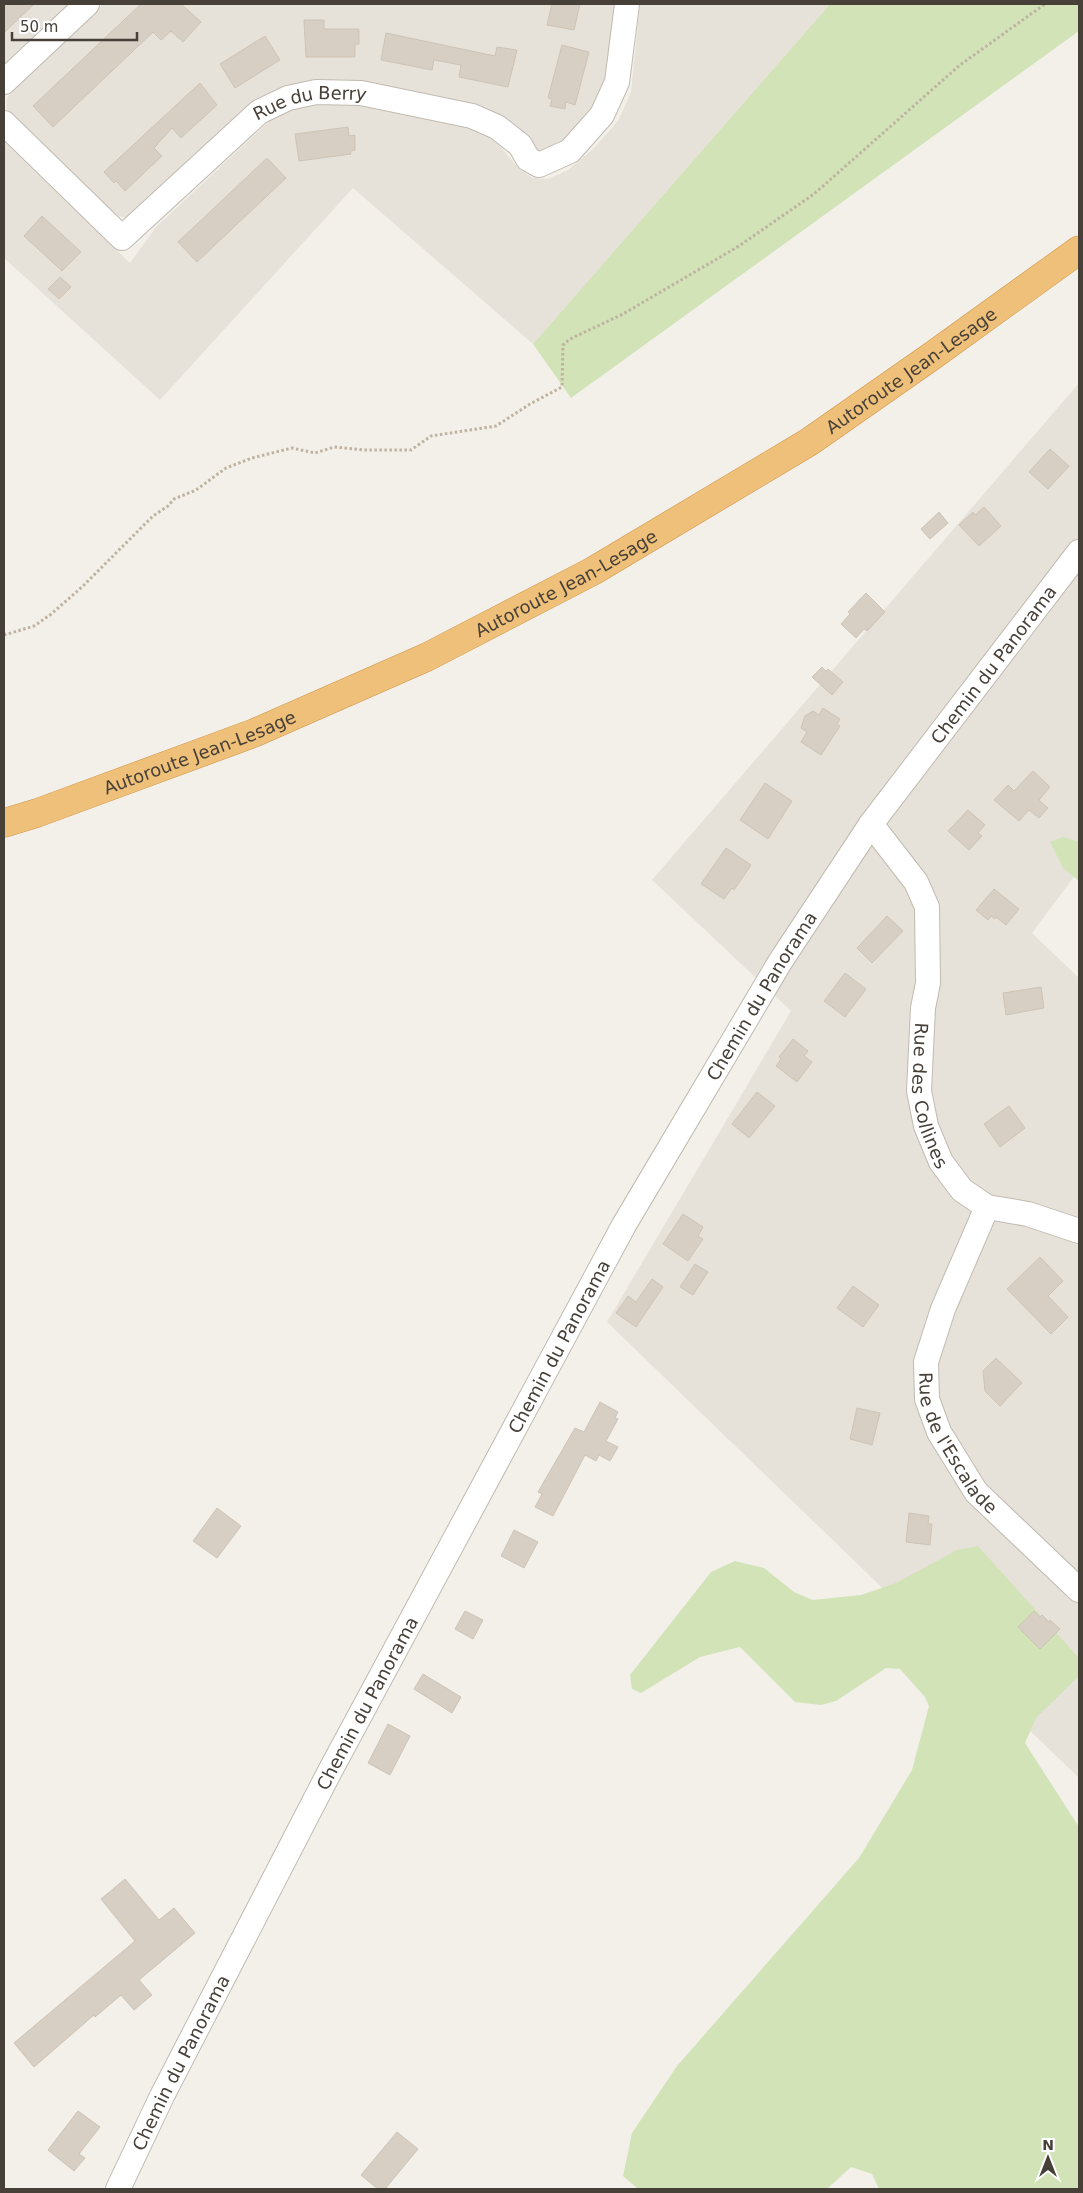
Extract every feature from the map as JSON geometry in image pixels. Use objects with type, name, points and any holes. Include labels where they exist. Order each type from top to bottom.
[{"type":"highway","name":"Autoroute Jean-Lesage","points":[[4,823],[37,813],[254,733],[427,657],[593,571],[809,442],[949,345],[1079,250]]},
{"type":"street","points":[[4,82],[87,4]]},
{"type":"street","name":"Rue du Berry","points":[[4,123],[122,238],[259,112],[288,98],[316,92],[361,93],[472,116],[497,126],[520,145],[528,159],[539,165],[570,151],[602,115],[617,82],[627,4]]},
{"type":"street","name":"Chemin du Panorama","points":[[118,2189],[162,2096],[330,1771],[624,1225],[780,962],[871,824],[1079,552]]},
{"type":"street","name":"Rue des Collines","points":[[871,824],[916,882],[927,907],[928,983],[923,1008],[919,1091],[926,1126],[941,1162],[962,1190],[987,1207],[1028,1214],[1079,1231]]},
{"type":"street","name":"Rue de l'Escalade","points":[[987,1207],[943,1309],[926,1362],[927,1399],[939,1432],[976,1492],[1079,1590]]},
{"type":"path","points":[[4,635],[34,626],[50,615],[82,587],[153,516],[168,506],[174,499],[196,490],[226,468],[252,458],[292,448],[315,453],[334,447],[364,450],[410,450],[431,436],[496,426],[530,404],[562,387],[563,345],[570,339],[622,314],[739,246],[789,211],[820,188],[960,65],[1045,4]]},
{"type":"shaded area","points":[[4,4],[70,4],[4,67]]},
{"type":"shaded area","points":[[103,4],[615,4],[608,69],[601,98],[568,143],[541,152],[533,147],[514,123],[473,103],[346,80],[301,83],[285,87],[126,218],[115,215],[9,116],[6,106],[7,98],[14,88]]},
{"type":"shaded area","points":[[640,4],[830,4],[533,344],[353,188],[160,400],[4,258],[4,142],[130,263],[156,227],[265,125],[280,113],[314,103],[356,103],[484,132],[495,140],[520,170],[533,178],[548,179],[568,170],[593,149],[618,121],[631,92]]},
{"type":"shaded area","points":[[1079,383],[1079,870],[1032,933],[1079,978],[1079,1778],[607,1322],[791,1011],[652,880]]},
{"type":"green space","points":[[830,4],[1079,4],[1079,31],[571,398],[533,344]]},
{"type":"green space","points":[[1063,837],[1079,842],[1079,881],[1063,868],[1050,842]]},
{"type":"green space","points":[[978,1546],[1079,1658],[1079,1676],[1036,1718],[1025,1743],[1079,1827],[1079,2189],[879,2189],[872,2174],[851,2167],[827,2189],[638,2189],[623,2176],[632,2133],[677,2066],[859,1858],[912,1770],[929,1706],[925,1697],[900,1669],[886,1668],[836,1701],[821,1705],[795,1702],[740,1647],[700,1657],[641,1693],[632,1689],[630,1675],[711,1572],[735,1561],[764,1568],[794,1592],[813,1600],[861,1595],[896,1583],[957,1550]]},
{"type":"building","points":[[4,4],[34,4],[4,33]]},
{"type":"building","points":[[141,4],[181,4],[201,22],[183,42],[171,31],[161,40],[153,32],[53,127],[33,106]]},
{"type":"building","points":[[552,4],[580,4],[574,30],[547,25]]},
{"type":"building","points":[[304,20],[324,20],[324,29],[359,29],[359,44],[355,44],[355,57],[306,57]]},
{"type":"building","points":[[386,33],[495,56],[497,47],[517,50],[508,87],[459,77],[461,65],[434,60],[432,70],[381,60]]},
{"type":"building","points":[[265,36],[280,60],[235,88],[220,64]]},
{"type":"building","points":[[562,45],[589,52],[575,105],[566,102],[565,109],[550,106],[552,99],[548,98]]},
{"type":"building","points":[[200,83],[217,105],[181,138],[172,128],[154,148],[162,156],[125,191],[116,181],[114,183],[104,172]]},
{"type":"building","points":[[348,127],[349,136],[355,135],[355,150],[350,151],[351,154],[299,161],[295,134]]},
{"type":"building","points":[[267,158],[286,178],[197,262],[178,242]]},
{"type":"building","points":[[42,216],[81,252],[62,271],[24,236]]},
{"type":"building","points":[[60,277],[71,287],[59,299],[48,289]]},
{"type":"building","points":[[1050,449],[1069,466],[1048,489],[1029,472]]},
{"type":"building","points":[[984,507],[1001,526],[979,546],[959,525],[973,512],[975,515]]},
{"type":"building","points":[[939,512],[948,523],[930,539],[921,529]]},
{"type":"building","points":[[866,593],[885,612],[867,631],[864,629],[856,638],[841,624],[850,614],[848,612]]},
{"type":"building","points":[[822,667],[826,671],[828,669],[843,682],[832,695],[812,677]]},
{"type":"building","points":[[823,708],[840,719],[837,724],[840,726],[821,755],[801,742],[807,732],[801,728],[805,716],[813,711],[819,715]]},
{"type":"building","points":[[1033,771],[1050,787],[1039,800],[1048,808],[1039,818],[1029,810],[1019,821],[994,800],[1008,785],[1014,791]]},
{"type":"building","points":[[765,783],[792,801],[768,839],[740,820]]},
{"type":"building","points":[[968,810],[985,825],[978,833],[982,836],[969,850],[948,831]]},
{"type":"building","points":[[726,848],[751,865],[734,890],[732,888],[724,899],[701,884]]},
{"type":"building","points":[[994,889],[1019,909],[1006,925],[996,917],[995,919],[991,916],[988,920],[976,910]]},
{"type":"building","points":[[887,916],[903,931],[872,963],[857,948]]},
{"type":"building","points":[[845,973],[866,989],[845,1017],[824,1001]]},
{"type":"building","points":[[1041,987],[1044,1008],[1006,1015],[1003,993]]},
{"type":"building","points":[[793,1039],[808,1051],[804,1056],[812,1062],[797,1082],[776,1066],[781,1059],[779,1057]]},
{"type":"building","points":[[757,1092],[775,1106],[749,1138],[732,1124]]},
{"type":"building","points":[[1009,1106],[1025,1128],[1000,1147],[984,1124]]},
{"type":"building","points":[[683,1214],[703,1227],[698,1236],[703,1239],[688,1261],[663,1244]]},
{"type":"building","points":[[1040,1257],[1063,1281],[1048,1296],[1068,1317],[1051,1334],[1007,1289]]},
{"type":"building","points":[[695,1264],[708,1272],[693,1295],[680,1287]]},
{"type":"building","points":[[652,1279],[663,1287],[636,1327],[616,1313],[628,1296],[636,1302]]},
{"type":"building","points":[[853,1286],[879,1305],[863,1327],[837,1308]]},
{"type":"building","points":[[996,1358],[1022,1383],[1000,1406],[985,1391],[983,1371]]},
{"type":"building","points":[[600,1402],[618,1412],[615,1418],[618,1419],[606,1441],[618,1447],[610,1461],[599,1455],[596,1461],[585,1455],[553,1516],[535,1507],[542,1494],[538,1492],[575,1428],[584,1432]]},
{"type":"building","points":[[857,1408],[880,1413],[872,1445],[850,1439]]},
{"type":"building","points":[[217,1508],[241,1526],[217,1558],[193,1541]]},
{"type":"building","points":[[909,1513],[929,1516],[928,1524],[932,1524],[930,1545],[906,1542]]},
{"type":"building","points":[[514,1530],[538,1542],[524,1568],[501,1556]]},
{"type":"building","points":[[465,1611],[483,1620],[473,1639],[455,1629]]},
{"type":"building","points":[[1034,1611],[1040,1617],[1042,1615],[1049,1622],[1050,1620],[1060,1629],[1040,1649],[1018,1627]]},
{"type":"building","points":[[423,1674],[461,1697],[452,1713],[414,1689]]},
{"type":"building","points":[[388,1724],[410,1736],[390,1775],[368,1763]]},
{"type":"building","points":[[125,1879],[159,1920],[174,1908],[195,1933],[139,1980],[152,1995],[134,2010],[121,1995],[95,2017],[94,2015],[34,2067],[14,2043],[135,1941],[101,1899]]},
{"type":"building","points":[[78,2111],[100,2127],[79,2154],[85,2158],[74,2171],[48,2150]]},
{"type":"building","points":[[397,2132],[418,2149],[385,2189],[378,2189],[361,2175]]}]
